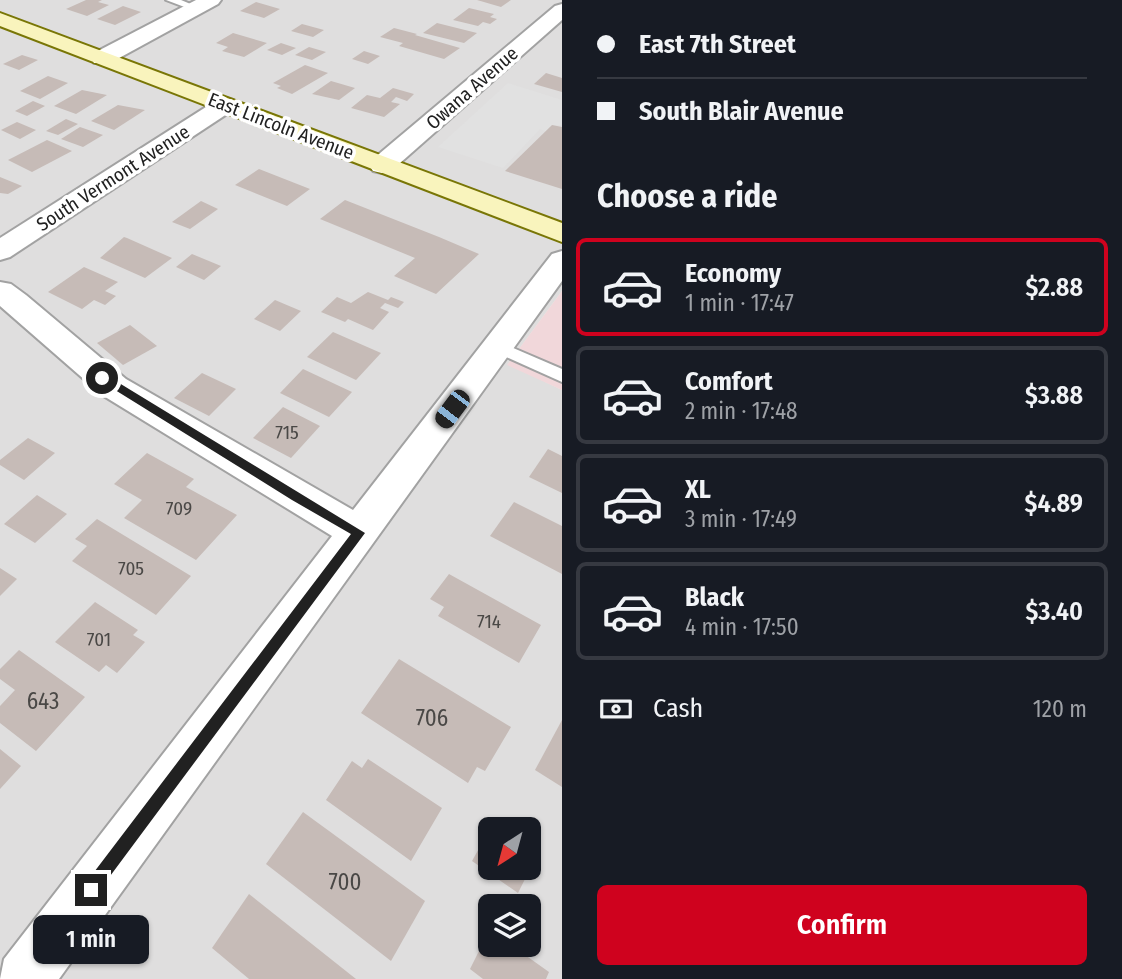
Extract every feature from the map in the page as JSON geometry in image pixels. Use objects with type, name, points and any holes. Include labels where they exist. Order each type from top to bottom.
[{"type":"street","points":[[102,58],[203,4]]},
{"type":"street","name":"Owana Avenue","points":[[382,165],[562,10]]},
{"type":"street","name":"East Lincoln Avenue","points":[[0,19],[562,233]]},
{"type":"street","name":"South Vermont Avenue","points":[[0,251],[225,105]]},
{"type":"street","points":[[24,979],[562,260]]},
{"type":"street","points":[[0,291],[36,318],[90,369],[114,387],[359,533]]},
{"type":"lane","points":[[171,0],[203,4]]},
{"type":"lane","points":[[499,347],[562,376]]},
{"type":"shaded area","points":[[0,0],[562,0],[562,291],[508,364],[562,390],[562,979],[0,979]]},
{"type":"shaded area","points":[[508,83],[562,100],[562,125],[552,125],[546,131],[540,129],[503,168],[438,147]]},
{"type":"shaded area","points":[[562,291],[562,390],[507,365]]},
{"type":"building","points":[[86,0],[102,0],[98,2],[109,5],[87,16],[66,9]]},
{"type":"building","points":[[477,0],[511,0],[501,7]]},
{"type":"building","points":[[256,2],[280,9],[264,18],[240,11]]},
{"type":"building","points":[[123,6],[141,12],[115,25],[97,19]]},
{"type":"building","points":[[469,8],[494,14],[490,17],[497,19],[490,24],[483,22],[478,26],[453,20]]},
{"type":"building","points":[[437,23],[477,33],[464,43],[423,33]]},
{"type":"building","points":[[302,24],[324,30],[313,37],[291,31]]},
{"type":"building","points":[[394,28],[460,48],[444,59],[399,46],[403,43],[380,37]]},
{"type":"building","points":[[233,33],[267,43],[244,57],[222,51],[228,47],[216,43]]},
{"type":"building","points":[[281,43],[296,48],[282,55],[267,50]]},
{"type":"building","points":[[309,47],[326,52],[312,60],[295,55]]},
{"type":"building","points":[[364,51],[380,56],[368,64],[352,59]]},
{"type":"building","points":[[22,55],[38,60],[19,70],[3,64]]},
{"type":"building","points":[[305,65],[328,73],[292,94],[277,88],[281,86],[273,83]]},
{"type":"building","points":[[546,73],[562,78],[562,92],[534,84]]},
{"type":"building","points":[[48,76],[68,83],[40,99],[20,91]]},
{"type":"building","points":[[331,81],[355,88],[339,100],[312,94]]},
{"type":"building","points":[[393,88],[414,94],[407,101],[396,97],[391,102],[400,104],[384,117],[351,108],[367,95],[380,98]]},
{"type":"building","points":[[82,90],[107,95],[76,114],[54,106]]},
{"type":"building","points":[[33,101],[45,106],[27,116],[15,111]]},
{"type":"building","points":[[118,105],[145,110],[114,130],[91,121]]},
{"type":"building","points":[[66,119],[78,124],[58,135],[46,131]]},
{"type":"building","points":[[17,122],[36,130],[20,139],[1,130]]},
{"type":"building","points":[[552,125],[562,127],[562,189],[505,171]]},
{"type":"building","points":[[80,127],[103,135],[83,147],[61,139]]},
{"type":"building","points":[[47,140],[72,151],[32,172],[8,160]]},
{"type":"building","points":[[259,169],[310,189],[287,206],[235,185]]},
{"type":"building","points":[[0,177],[22,186],[8,194],[0,193]]},
{"type":"building","points":[[345,200],[479,254],[436,294],[394,276],[415,258],[320,219]]},
{"type":"building","points":[[201,201],[218,209],[190,229],[172,222]]},
{"type":"building","points":[[124,237],[172,258],[145,278],[100,258]]},
{"type":"building","points":[[192,254],[221,266],[204,280],[176,267]]},
{"type":"building","points":[[84,267],[118,282],[105,291],[116,296],[105,305],[94,300],[82,309],[48,292]]},
{"type":"building","points":[[368,292],[388,300],[391,297],[404,302],[398,308],[385,303],[380,308],[389,312],[373,330],[348,319],[345,322],[321,312],[337,297],[351,303]]},
{"type":"building","points":[[275,300],[301,311],[280,331],[254,319]]},
{"type":"building","points":[[130,325],[157,346],[123,365],[97,343]]},
{"type":"building","points":[[333,332],[381,353],[356,380],[307,357]]},
{"type":"building","points":[[303,369],[352,392],[329,417],[280,393]]},
{"type":"building","points":[[202,373],[236,389],[209,416],[174,398]]},
{"type":"building","points":[[283,407],[320,426],[291,458],[253,438]]},
{"type":"building","points":[[28,438],[55,453],[24,480],[0,465],[0,460]]},
{"type":"building","points":[[548,449],[562,456],[562,493],[529,477]]},
{"type":"building","points":[[147,453],[194,479],[186,487],[237,515],[196,560],[124,518],[142,500],[114,484]]},
{"type":"building","points":[[37,495],[67,514],[35,543],[4,524]]},
{"type":"building","points":[[514,502],[562,526],[562,574],[490,536]]},
{"type":"building","points":[[97,519],[191,576],[156,615],[72,561],[87,546],[75,539]]},
{"type":"building","points":[[0,568],[17,579],[0,596]]},
{"type":"building","points":[[449,574],[541,625],[519,663],[438,616],[444,607],[430,599]]},
{"type":"building","points":[[95,602],[138,630],[133,635],[145,642],[117,673],[106,665],[99,672],[55,642]]},
{"type":"building","points":[[19,650],[85,697],[36,751],[0,723],[0,706],[15,690],[0,679],[0,669]]},
{"type":"building","points":[[399,659],[511,727],[485,771],[477,767],[468,783],[361,713]]},
{"type":"building","points":[[562,720],[562,787],[535,770]]},
{"type":"building","points":[[0,749],[21,766],[0,789]]},
{"type":"building","points":[[368,759],[442,808],[411,861],[326,800],[352,761],[362,768]]},
{"type":"building","points":[[303,812],[425,901],[391,961],[266,864]]},
{"type":"building","points":[[478,850],[478,865],[472,861]]},
{"type":"building","points":[[499,880],[524,880],[518,893]]},
{"type":"building","points":[[249,894],[356,979],[249,979],[212,948]]},
{"type":"building","points":[[478,953],[478,957],[528,957],[549,972],[546,979],[483,979],[470,969]]},
{"type":"route","points":[[91,890],[359,533],[102,378]]}]
